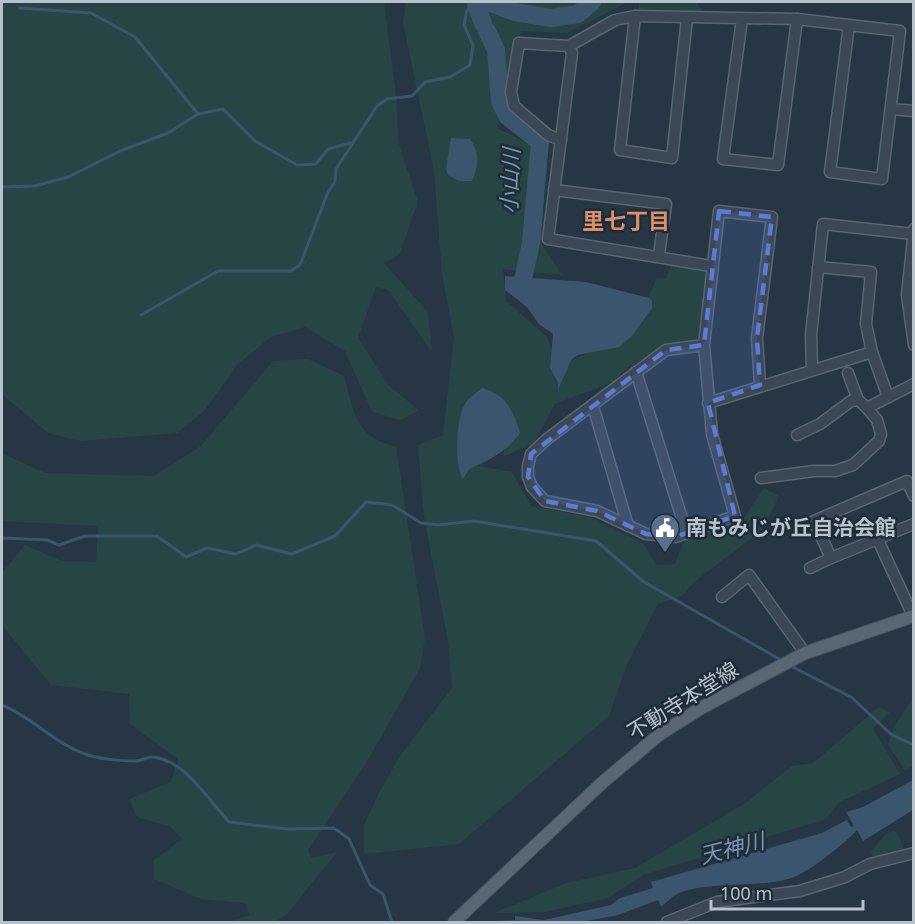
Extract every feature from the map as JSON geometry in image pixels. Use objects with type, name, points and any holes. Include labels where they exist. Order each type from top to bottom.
[{"type":"main road","name":"不動寺本堂線","points":[[457,920],[624,763],[660,734],[701,708],[806,653],[913,616]]},
{"type":"street","points":[[635,16],[620,150],[672,158],[687,18]]},
{"type":"street","points":[[561,140],[548,135],[514,106],[511,92],[519,43],[569,46],[615,20],[635,16],[797,19],[849,25],[900,31],[882,179],[830,172],[849,25]]},
{"type":"street","points":[[742,19],[723,159],[778,165],[797,19]]},
{"type":"street","points":[[569,46],[572,53],[548,238],[659,255],[711,266]]},
{"type":"street","points":[[891,109],[914,111]]},
{"type":"street","points":[[554,190],[666,204],[659,255]]},
{"type":"street","points":[[704,345],[666,350],[531,454],[528,477],[537,495],[545,501],[597,511],[646,534],[675,537],[735,516],[712,434],[704,345],[711,266],[719,211],[772,217],[757,338],[760,385]]},
{"type":"street","points":[[812,370],[811,335],[823,224],[913,234]]},
{"type":"street","points":[[914,230],[907,295],[914,345]]},
{"type":"street","points":[[818,267],[871,272],[866,324],[872,352],[888,397]]},
{"type":"street","points":[[708,403],[872,352]]},
{"type":"street","points":[[636,372],[687,534]]},
{"type":"street","points":[[761,478],[835,471],[853,465],[879,441],[881,434],[877,420],[858,400],[848,373]]},
{"type":"street","points":[[867,408],[914,384]]},
{"type":"street","points":[[797,435],[820,424],[851,401],[858,400]]},
{"type":"street","points":[[593,406],[628,526]]},
{"type":"street","points":[[831,558],[814,521],[907,481],[914,496]]},
{"type":"street","points":[[810,568],[914,524]]},
{"type":"street","points":[[878,540],[913,616]]},
{"type":"street","points":[[722,597],[749,576],[806,653]]},
{"type":"street","points":[[667,922],[717,902],[800,891],[845,877],[870,864],[914,853]]},
{"type":"highlighted area","points":[[719,211],[772,217],[757,338],[760,385],[708,403],[735,516],[675,537],[646,534],[597,511],[545,501],[528,477],[531,454],[666,350],[704,345]]},
{"type":"green space","points":[[2,2],[384,2],[397,103],[398,141],[418,202],[399,255],[384,263],[428,312],[432,352],[388,290],[376,287],[358,338],[389,386],[419,410],[401,420],[372,412],[345,351],[305,327],[271,337],[237,365],[205,410],[177,433],[81,441],[48,433],[2,394]]},
{"type":"green space","points":[[406,2],[628,2],[567,33],[521,31],[497,128],[533,146],[545,163],[542,245],[562,275],[503,269],[506,301],[547,337],[557,366],[618,341],[643,309],[657,278],[666,279],[672,263],[708,269],[699,341],[664,345],[631,368],[630,365],[615,381],[555,404],[534,443],[503,457],[508,427],[463,463],[512,472],[531,506],[589,517],[644,544],[656,565],[675,564],[683,543],[744,518],[764,488],[779,496],[762,530],[693,583],[682,596],[658,604],[627,664],[609,716],[459,844],[364,854],[364,825],[379,793],[400,756],[452,688],[448,641],[424,517],[418,445],[443,435],[454,337],[442,274],[434,171],[403,22]]},
{"type":"green space","points":[[639,2],[696,2],[703,11],[638,12]]},
{"type":"green space","points":[[308,359],[344,376],[358,421],[372,436],[396,447],[425,638],[420,668],[368,760],[308,850],[311,858],[337,852],[287,914],[275,922],[229,922],[250,915],[245,903],[201,899],[154,879],[154,860],[182,839],[171,827],[137,817],[129,799],[171,782],[178,759],[130,724],[129,694],[51,685],[2,625],[2,573],[25,545],[62,561],[96,562],[98,526],[2,521],[2,450],[4,454],[45,473],[154,476],[201,446],[273,361]]},
{"type":"green space","points":[[913,698],[913,766],[905,771],[888,744],[894,726]]},
{"type":"green space","points":[[879,707],[890,712],[873,729],[900,774],[838,803],[826,819],[643,875],[608,898],[545,912],[494,913],[566,883],[635,868],[744,804],[792,766],[813,763]]},
{"type":"green space","points":[[893,830],[898,833],[904,851],[873,857],[871,852],[885,835]]},
{"type":"water","points":[[451,138],[470,139],[476,150],[476,169],[472,181],[459,181],[448,175],[446,169]]},
{"type":"water","points":[[505,276],[586,282],[649,298],[652,300],[652,308],[632,336],[619,347],[578,355],[571,360],[558,390],[558,382],[550,368],[553,334],[539,324],[527,307],[505,290]]},
{"type":"water","points":[[482,388],[503,399],[515,418],[520,433],[497,455],[469,469],[463,479],[457,453],[460,420],[466,402]]},
{"type":"water","points":[[913,780],[913,810],[863,841],[857,830],[815,865],[788,879],[691,889],[676,894],[661,907],[658,900],[618,915],[582,922],[467,922],[515,920],[515,916],[544,920],[611,905],[620,898],[653,888],[651,882],[822,833],[847,820],[851,827],[854,826],[846,812],[863,807]]},
{"type":"waterway","name":"小山川","points":[[483,23],[476,4],[488,2],[515,12],[551,18],[578,14],[592,2]]},
{"type":"waterway","points":[[141,315],[218,271],[291,271],[300,265],[328,192],[335,182],[336,169],[377,106],[387,99],[412,96],[425,82],[450,77],[470,65],[473,45],[464,25],[467,10],[476,4]]},
{"type":"waterway","points":[[20,8],[91,13],[135,37],[198,114]]},
{"type":"waterway","name":"小山川","points":[[487,31],[496,50],[500,101],[507,116],[540,142],[531,243],[523,279]]},
{"type":"waterway","points":[[2,187],[35,186],[68,177],[120,151],[168,133],[198,114],[223,109],[255,141],[297,165],[316,164],[328,149],[350,143]]},
{"type":"waterway","points":[[2,538],[47,540],[59,545],[85,536],[157,536],[186,557],[207,548],[236,554],[256,545],[292,554],[335,536],[366,502],[392,505],[421,523],[438,525],[474,521],[596,541],[644,582],[781,660]]},
{"type":"waterway","points":[[789,665],[851,697],[892,735],[914,745]]},
{"type":"waterway","points":[[2,705],[85,754],[123,761],[137,761],[153,757],[165,760],[196,783],[229,822],[287,829],[334,828],[349,839],[370,885],[383,894],[392,922]]},
{"type":"place","name":"南もみじが丘自治会館","points":[[665,554]]},
{"type":"district","name":"里七丁目","points":[[626,221]]},
{"type":"water label","name":"天神川","points":[[732,848]]}]
